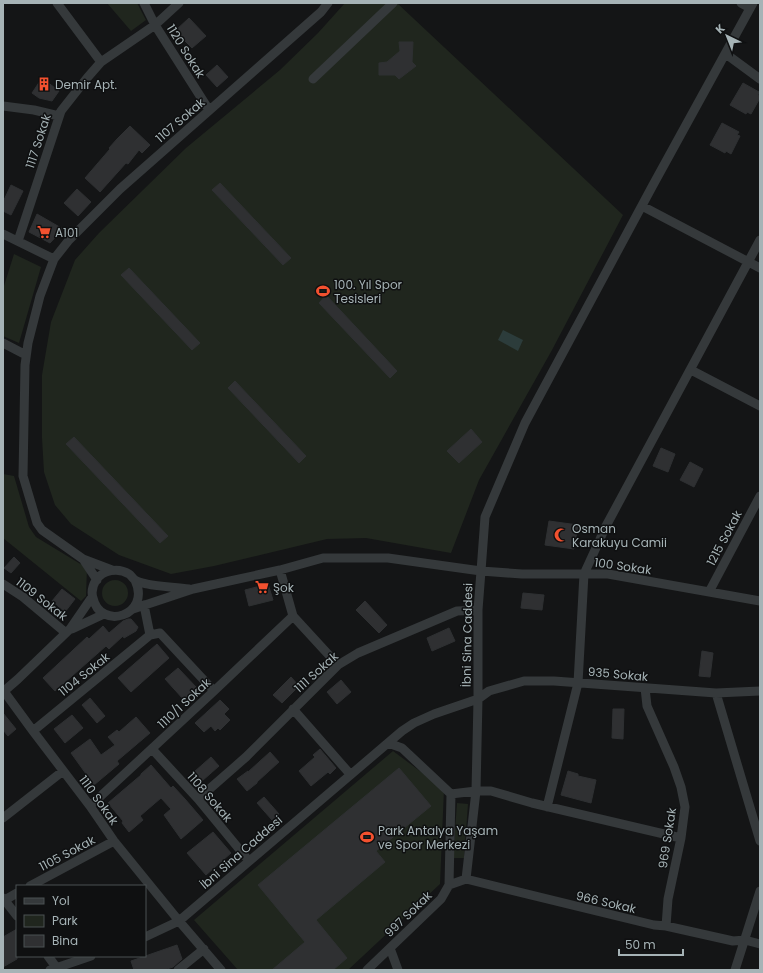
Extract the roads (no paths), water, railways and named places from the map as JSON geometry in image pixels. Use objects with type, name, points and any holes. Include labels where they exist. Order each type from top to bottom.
[{"type":"street","points":[[57,3],[101,62]]},
{"type":"street","name":"1120 Sokak","points":[[144,3],[209,110]]},
{"type":"street","name":"1117 Sokak","points":[[18,241],[59,116],[86,78],[101,62],[156,25],[179,3]]},
{"type":"street","name":"1107 Sokak","points":[[54,260],[69,240],[120,189],[321,12],[328,3]]},
{"type":"street","points":[[313,79],[393,3]]},
{"type":"street","points":[[481,571],[485,517],[525,423],[752,6],[741,3]]},
{"type":"street","points":[[726,54],[760,79]]},
{"type":"street","points":[[3,106],[34,110],[59,116]]},
{"type":"street","points":[[642,206],[760,268]]},
{"type":"street","points":[[3,234],[54,260]]},
{"type":"street","points":[[547,807],[578,683],[584,574],[606,526],[760,240]]},
{"type":"street","name":"İbni Sina Caddesi","points":[[54,260],[40,296],[26,356],[23,476],[37,523],[39,527],[48,535],[83,559],[112,570],[123,571],[130,574],[135,580],[148,584],[193,589]]},
{"type":"street","points":[[3,343],[26,356]]},
{"type":"street","points":[[691,370],[760,406]]},
{"type":"street","name":"1215 Sokak","points":[[709,592],[760,496]]},
{"type":"street","name":"İbni Sina Caddesi","points":[[104,614],[112,617],[120,616],[127,614],[133,609],[193,589],[280,570],[323,558],[388,558],[481,571],[478,610],[478,699],[434,714],[414,723],[350,774],[179,921],[146,937]]},
{"type":"street","name":"İbni Sina Caddesi","points":[[83,559],[97,580]]},
{"type":"street","points":[[68,631],[104,614],[94,603],[92,597],[93,588],[101,575],[112,570]]},
{"type":"street","points":[[280,570],[293,616],[338,665]]},
{"type":"street","name":"100 Sokak","points":[[481,571],[522,574],[608,574],[760,601]]},
{"type":"street","points":[[133,609],[139,595],[135,580]]},
{"type":"street","name":"1109 Sokak","points":[[3,584],[68,631]]},
{"type":"street","points":[[3,691],[18,679],[68,631],[92,597]]},
{"type":"street","points":[[144,605],[150,635],[160,633],[214,691]]},
{"type":"street","name":"1111 Sokak","points":[[198,799],[246,757],[338,665],[358,653],[456,611],[478,610]]},
{"type":"street","name":"1110/1 Sokak","points":[[90,806],[293,616]]},
{"type":"street","name":"1104 Sokak","points":[[33,731],[150,635]]},
{"type":"street","name":"935 Sokak","points":[[478,699],[489,691],[524,681],[554,681],[716,693],[760,691]]},
{"type":"street","name":"969 Sokak","points":[[645,688],[647,706],[674,766],[681,787],[685,807],[681,838],[668,899],[666,926]]},
{"type":"street","name":"1110 Sokak","points":[[3,691],[90,806],[114,841],[221,970]]},
{"type":"street","points":[[716,693],[760,840]]},
{"type":"street","points":[[448,885],[466,879],[476,790],[478,699]]},
{"type":"street","points":[[293,709],[350,774]]},
{"type":"street","points":[[388,743],[402,748],[451,794],[476,790],[491,791],[547,807],[681,838]]},
{"type":"street","name":"1108 Sokak","points":[[152,749],[198,799],[249,861]]},
{"type":"street","points":[[3,818],[63,771]]},
{"type":"street","name":"997 Sokak","points":[[367,970],[441,899],[448,885],[451,794]]},
{"type":"street","name":"1105 Sokak","points":[[32,885],[114,841]]},
{"type":"street","name":"966 Sokak","points":[[466,879],[654,925],[666,926],[733,941],[745,940],[760,944]]},
{"type":"street","points":[[735,970],[760,891]]},
{"type":"street","points":[[16,893],[4,899],[16,915]]},
{"type":"street","points":[[390,948],[398,970]]},
{"type":"street","points":[[178,970],[204,949]]},
{"type":"street","points":[[49,957],[57,969],[88,957]]},
{"type":"place","name":"Demir Apt.","points":[[44,84]]},
{"type":"place","name":"A101","points":[[44,232]]},
{"type":"place","name":"100. Yıl Spor Tesisleri","points":[[323,291]]},
{"type":"place","name":"Osman Karakuyu Camii","points":[[561,535]]},
{"type":"place","name":"Şok","points":[[262,587]]},
{"type":"place","name":"Park Antalya Yaşam ve Spor Merkezi","points":[[367,837]]}]
